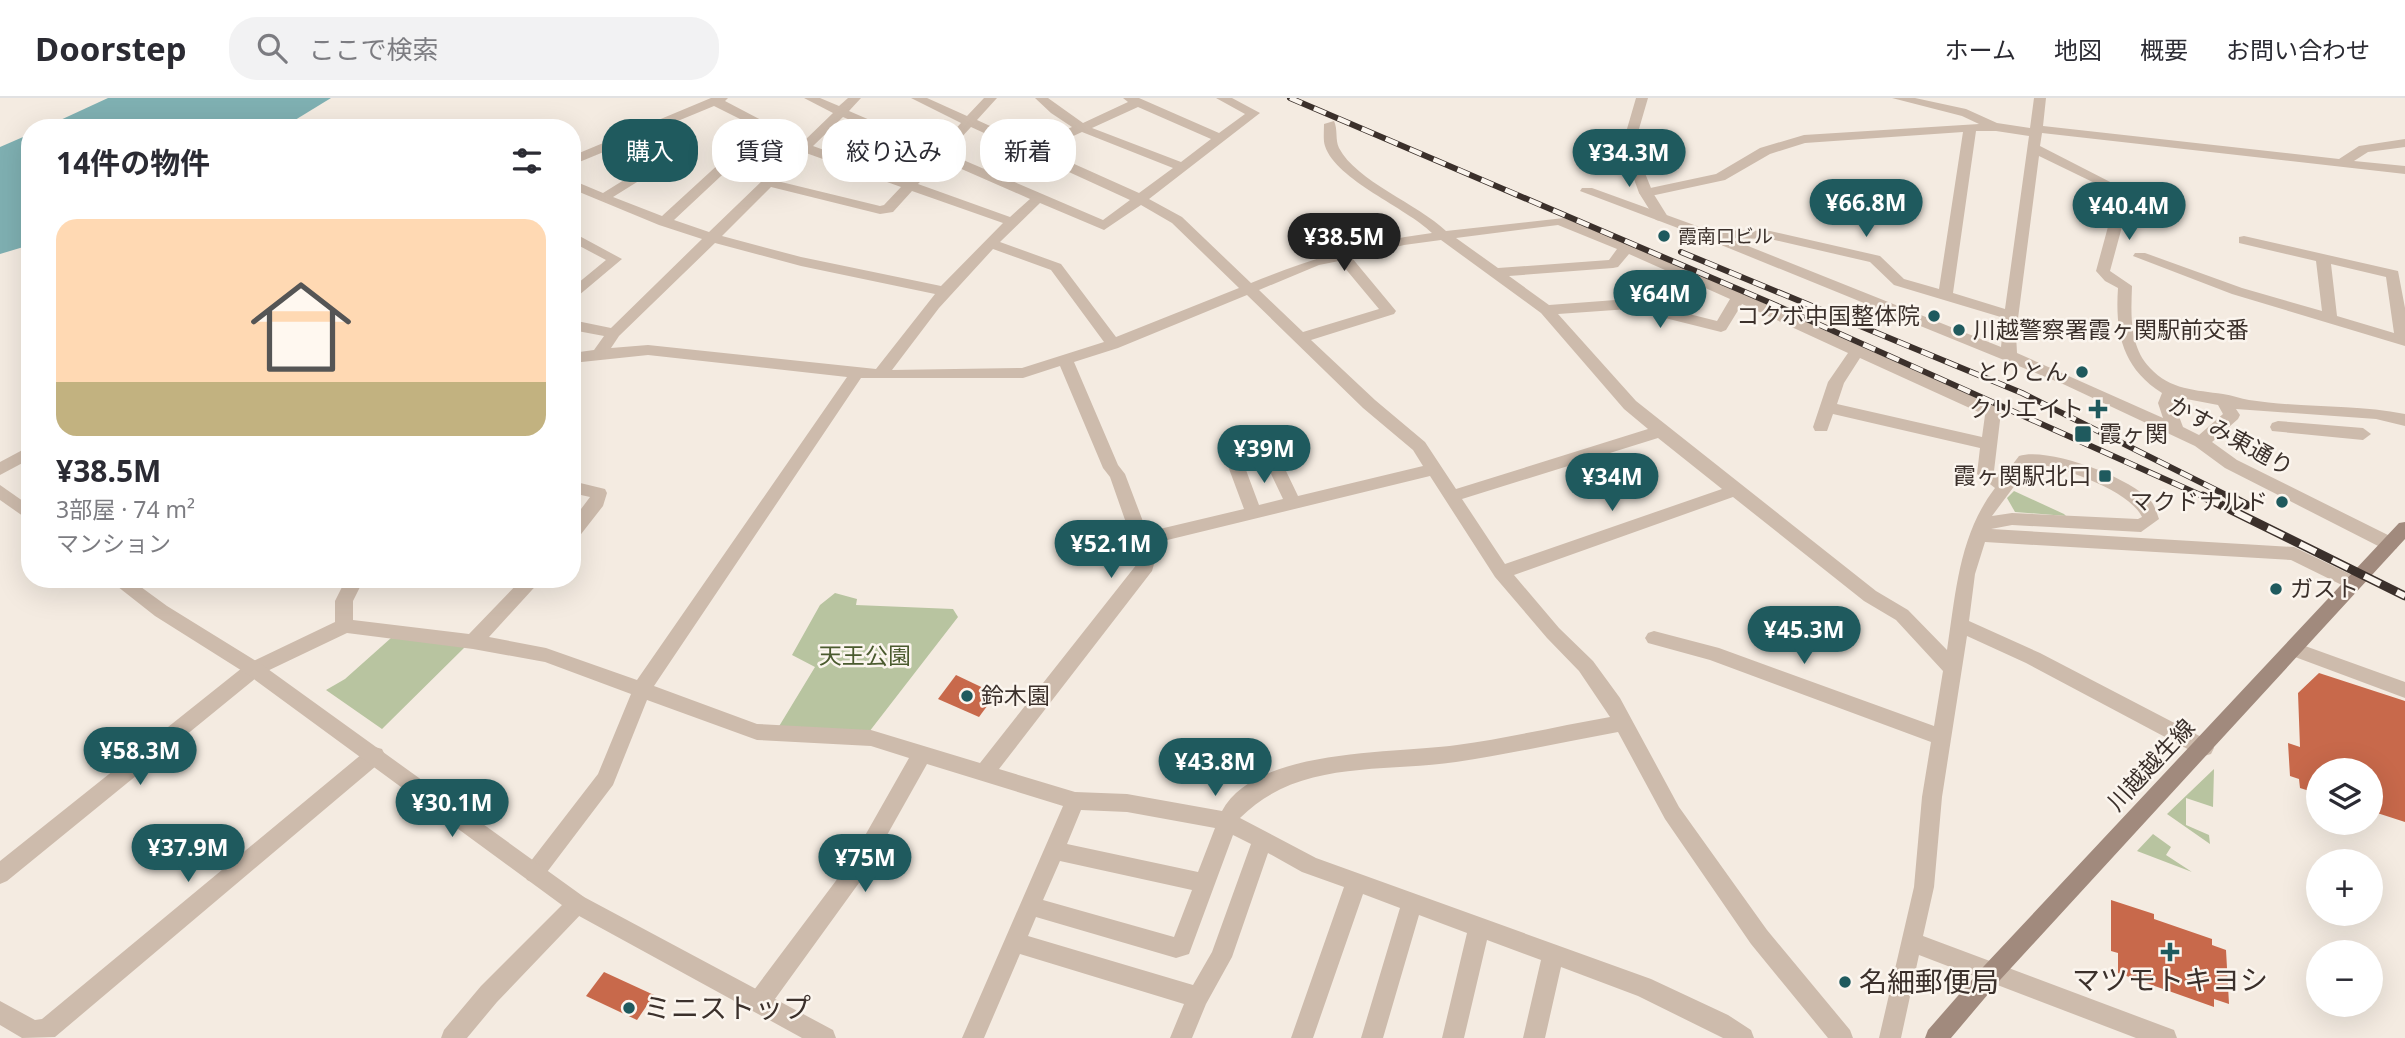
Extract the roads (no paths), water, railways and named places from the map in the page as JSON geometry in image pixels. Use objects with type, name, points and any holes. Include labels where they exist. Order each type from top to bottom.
[{"type":"main road","name":"川越越生線","points":[[1936,1038],[1992,973],[2204,748],[2405,528]]},
{"type":"street","points":[[810,98],[857,119]]},
{"type":"street","points":[[808,144],[855,98]]},
{"type":"street","points":[[917,98],[980,125]]},
{"type":"street","points":[[966,122],[991,98]]},
{"type":"street","points":[[1041,98],[1058,116],[1080,127],[1182,167]]},
{"type":"street","points":[[966,167],[1104,226],[1254,113],[1222,98]]},
{"type":"street","points":[[1642,98],[1628,146],[1646,193],[1661,217]]},
{"type":"street","points":[[1898,98],[1927,101],[1966,113],[1996,127],[2035,137],[2344,161],[2405,170]]},
{"type":"street","points":[[2009,356],[2040,98]]},
{"type":"street","points":[[671,119],[718,99],[751,119]]},
{"type":"street","points":[[1076,129],[1132,101],[1219,138]]},
{"type":"street","points":[[1330,124],[1332,147],[1345,163],[1373,187],[1427,220],[1442,235],[1546,310],[1630,405],[1870,596],[1902,615],[1953,669]]},
{"type":"street","points":[[1646,193],[1720,177],[1765,151],[1804,139],[1996,127]]},
{"type":"street","points":[[1945,296],[1970,128]]},
{"type":"street","points":[[2035,137],[2112,186],[2117,214],[2110,246],[2103,257],[2103,270],[2110,279],[2125,286],[2125,337],[2130,355],[2157,384],[2171,391],[2251,406],[2376,414],[2405,420]]},
{"type":"street","points":[[2344,161],[2364,149],[2405,143]]},
{"type":"street","points":[[581,156],[602,148]]},
{"type":"street","points":[[808,149],[1012,222]]},
{"type":"street","points":[[1076,169],[1140,199],[1177,220],[1369,404],[1414,441],[1501,572],[1553,633],[1586,666],[1622,723],[1672,813],[1759,937],[1842,1038]]},
{"type":"street","points":[[664,222],[712,178]]},
{"type":"street","points":[[603,198],[629,182]]},
{"type":"street","points":[[598,354],[614,334],[769,183],[880,210],[888,209],[915,182]]},
{"type":"street","points":[[581,188],[632,212],[806,264],[943,291]]},
{"type":"street","name":"かすみ東通り","points":[[1587,191],[1704,233],[2009,356],[2175,428],[2201,442],[2231,464],[2390,544]]},
{"type":"street","points":[[880,375],[909,331],[943,291],[1038,198]]},
{"type":"street","points":[[581,357],[648,350],[880,375],[1023,373],[1066,362],[1113,344],[1251,289],[1279,274],[1342,256],[1442,235],[1559,221],[1626,248],[1993,412],[1985,474],[2005,486]]},
{"type":"street","points":[[1704,233],[1770,235],[1875,259],[1899,282],[2012,316]]},
{"type":"street","points":[[2140,256],[2237,291],[2404,341],[2393,274],[2244,240]]},
{"type":"street","points":[[581,241],[615,259],[581,288]]},
{"type":"street","points":[[990,243],[1056,267],[1113,344]]},
{"type":"street","points":[[1494,272],[1613,264],[1626,248]]},
{"type":"street","points":[[1299,338],[1389,311],[1342,256]]},
{"type":"street","points":[[2323,258],[2330,317]]},
{"type":"street","points":[[1546,310],[1629,304],[1720,327],[1738,298]]},
{"type":"street","points":[[581,327],[614,334]]},
{"type":"street","points":[[1821,427],[1836,382],[1856,352]]},
{"type":"street","points":[[983,774],[1146,566],[1147,557],[1117,474],[1111,468],[1066,362]]},
{"type":"street","points":[[534,873],[606,779],[642,689],[857,373]]},
{"type":"street","points":[[2171,391],[2166,403],[2175,428]]},
{"type":"street","points":[[2201,442],[2232,415],[2222,400]]},
{"type":"street","points":[[1827,407],[1989,444]]},
{"type":"street","points":[[2277,427],[2363,434]]},
{"type":"street","points":[[1453,496],[1660,431]]},
{"type":"street","points":[[1254,513],[1233,458],[1268,450],[1293,503]]},
{"type":"street","points":[[0,469],[21,457]]},
{"type":"street","points":[[1890,1038],[1924,887],[1941,737],[1966,574],[1984,513],[2025,460],[2034,457],[2054,460],[2133,497],[2144,504],[2151,519],[2148,523],[2134,526],[2012,519],[1979,530]]},
{"type":"street","points":[[1141,540],[1434,469]]},
{"type":"street","points":[[581,489],[599,493],[597,502],[581,522]]},
{"type":"street","points":[[1501,572],[1736,490]]},
{"type":"street","points":[[0,491],[21,508]]},
{"type":"street","points":[[1979,530],[2294,554],[2352,583]]},
{"type":"street","points":[[129,588],[161,611],[254,668],[578,904],[825,1038]]},
{"type":"street","points":[[345,626],[341,608],[349,588]]},
{"type":"street","points":[[473,642],[524,588]]},
{"type":"street","points":[[1960,625],[2033,658],[2204,748]]},
{"type":"street","points":[[0,874],[254,668],[345,626],[473,642],[546,655],[757,732],[872,738],[1075,801],[1127,803],[1227,821],[1310,865],[1643,987],[1720,1023],[1743,1038]]},
{"type":"street","points":[[1654,638],[1712,653],[1941,737]]},
{"type":"street","points":[[2294,649],[2405,691]]},
{"type":"street","points":[[1031,906],[1176,948],[1181,947],[1227,821],[1242,798],[1270,782],[1344,761],[1452,754],[1622,723]]},
{"type":"street","points":[[0,1013],[33,1032],[47,1028],[375,754]]},
{"type":"street","points":[[759,1002],[857,869],[922,754]]},
{"type":"street","points":[[973,1038],[1075,801]]},
{"type":"street","points":[[1181,1038],[1198,997],[1221,957],[1263,838]]},
{"type":"street","points":[[1054,850],[1204,883]]},
{"type":"street","points":[[1303,1038],[1357,881]]},
{"type":"street","points":[[1373,1038],[1412,902]]},
{"type":"street","points":[[452,1038],[489,994],[578,904]]},
{"type":"street","points":[[1453,1038],[1479,928]]},
{"type":"street","points":[[1014,942],[1198,997]]},
{"type":"street","points":[[1911,942],[2166,1038]]},
{"type":"street","points":[[1534,1038],[1553,954]]},
{"type":"water","points":[[108,98],[331,98],[297,119],[62,119]]},
{"type":"water","points":[[21,138],[21,248],[0,254],[0,147]]},
{"type":"railway","points":[[1290,98],[1773,304],[2207,498]]},
{"type":"railway","points":[[1681,252],[2022,393],[2232,498]]},
{"type":"railway","points":[[2203,496],[2405,596]]},
{"type":"railway","points":[[2229,496],[2246,505]]},
{"type":"place","name":"霞南口ビル","points":[[1664,236]]},
{"type":"place","name":"コクボ中国整体院","points":[[1934,316]]},
{"type":"place","name":"川越警察署霞ヶ関駅前交番","points":[[1959,330]]},
{"type":"place","name":"とりとん","points":[[2082,372]]},
{"type":"place","name":"クリエイト","points":[[2098,409]]},
{"type":"place","name":"霞ヶ関","points":[[2083,434]]},
{"type":"place","name":"霞ヶ関駅北口","points":[[2105,476]]},
{"type":"place","name":"マクドナルド","points":[[2282,502]]},
{"type":"place","name":"ガスト","points":[[2276,589]]},
{"type":"place","name":"鈴木園","points":[[967,696]]},
{"type":"place","name":"マツモトキヨシ","points":[[2170,952]]},
{"type":"place","name":"名細郵便局","points":[[1845,982]]},
{"type":"place","name":"ミニストップ","points":[[629,1008]]},
{"type":"park label","name":"天王公園","points":[[865,656]]}]
